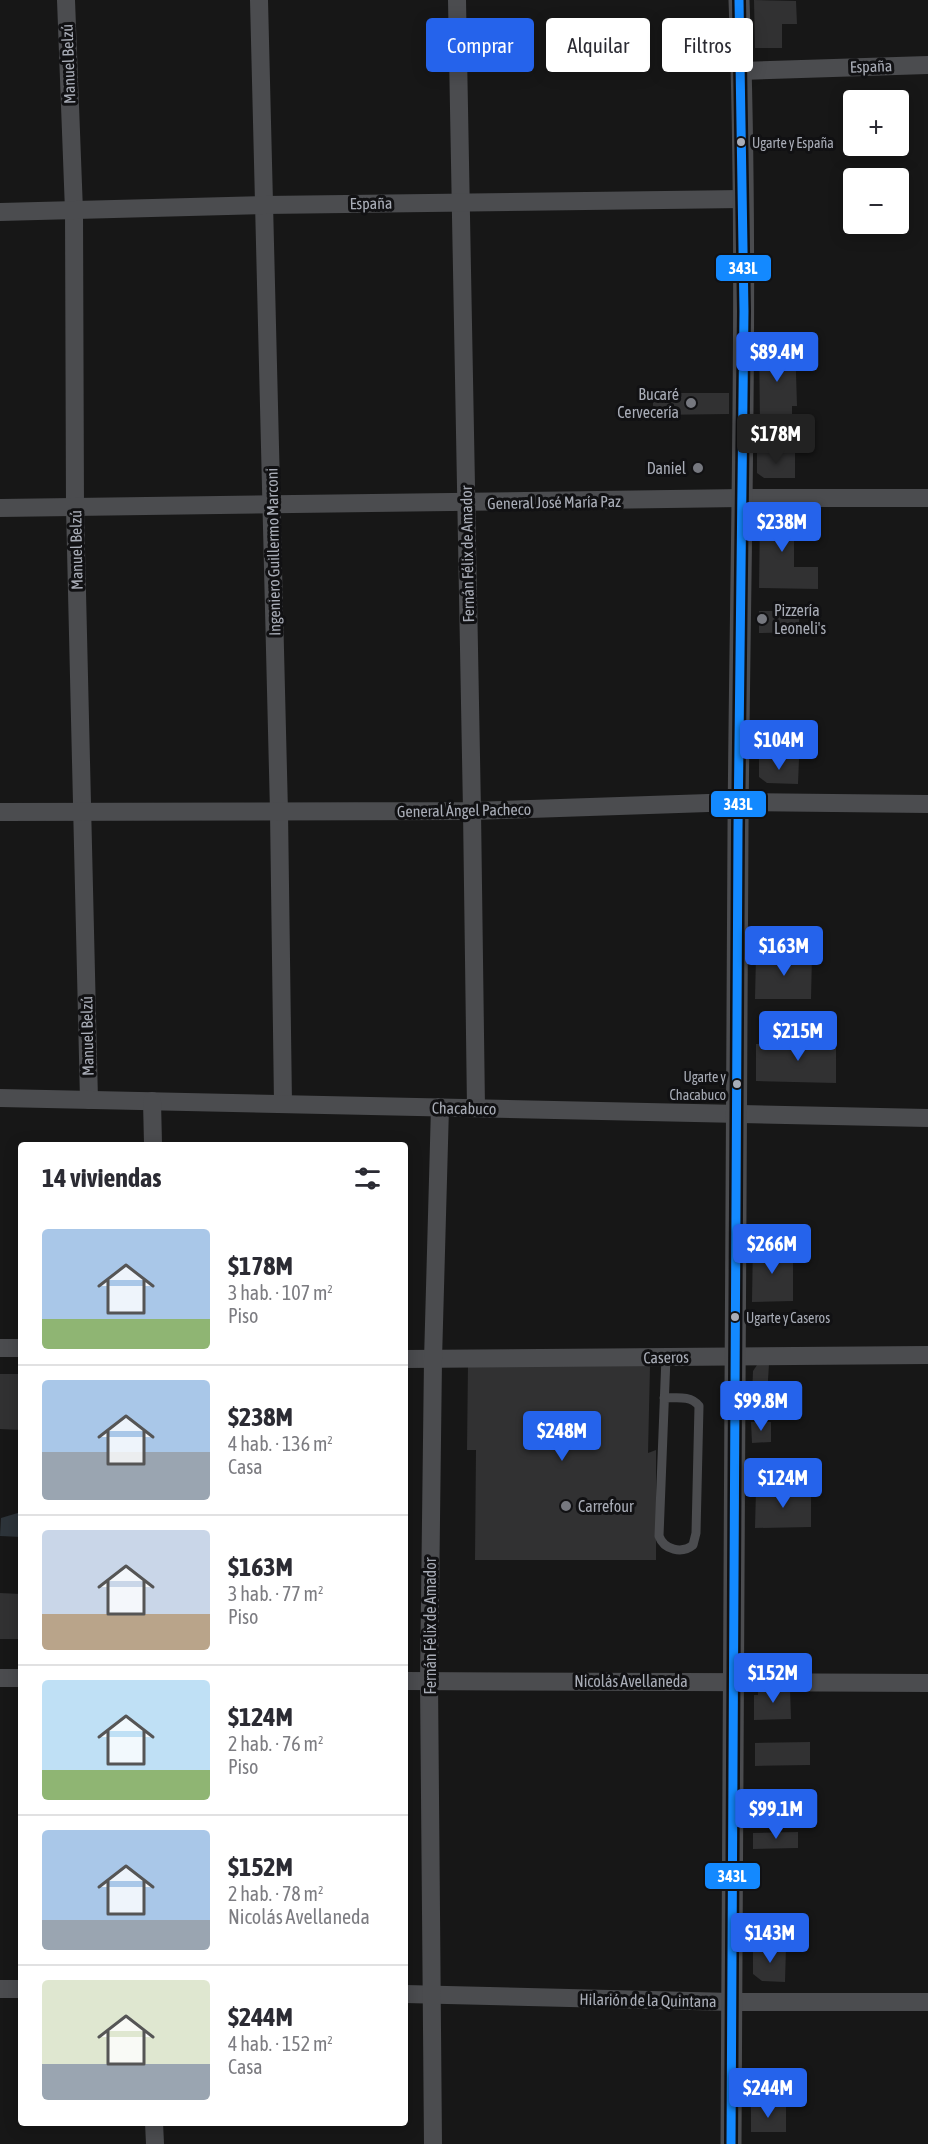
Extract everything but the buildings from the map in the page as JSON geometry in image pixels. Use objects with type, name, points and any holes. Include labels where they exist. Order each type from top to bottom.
[{"type":"street","name":"Manuel Belzú","points":[[66,0],[74,211],[75,507],[89,1100]]},
{"type":"street","name":"Ingeniero Guillermo Marconi","points":[[259,0],[279,812],[283,1104]]},
{"type":"street","name":"Fernán Félix de Amador","points":[[457,0],[476,1108]]},
{"type":"street","points":[[739,0],[740,18]]},
{"type":"street","name":"España","points":[[753,70],[928,64]]},
{"type":"street","points":[[731,2144],[734,1356],[742,498],[741,72]]},
{"type":"street","name":"España","points":[[0,212],[264,205],[742,198]]},
{"type":"street","name":"General José María Paz","points":[[0,508],[742,498],[928,498]]},
{"type":"street","name":"General Ángel Pacheco","points":[[0,812],[472,811],[738,802],[928,804]]},
{"type":"street","name":"Chacabuco","points":[[0,1098],[928,1118]]},
{"type":"street","points":[[152,1101],[153,1142]]},
{"type":"street","name":"Fernán Félix de Amador","points":[[433,2144],[429,1681],[433,1359],[440,1107]]},
{"type":"street","points":[[0,1348],[18,1348]]},
{"type":"street","name":"Caseros","points":[[408,1359],[928,1355]]},
{"type":"street","points":[[0,1677],[18,1678]]},
{"type":"street","name":"Nicolás Avellaneda","points":[[408,1681],[928,1683]]},
{"type":"street","points":[[0,1989],[18,1989]]},
{"type":"street","name":"Hilarión de la Quintana","points":[[408,1994],[732,2002],[928,2002]]},
{"type":"street","points":[[154,2126],[155,2144]]},
{"type":"lane","points":[[664,1398],[687,1398],[699,1406],[696,1533],[693,1545],[685,1550],[667,1547],[659,1536],[664,1398],[666,1357]]},
{"type":"shaded area","points":[[18,1513],[18,1537],[0,1536],[1,1518]]},
{"type":"transit line","name":"343L","points":[[731,2144],[738,830],[744,311],[739,0]]},
{"type":"place","name":"Ugarte y España","points":[[741,142]]},
{"type":"place","name":"Bucaré Cervecería","points":[[691,403]]},
{"type":"place","name":"Daniel","points":[[698,468]]},
{"type":"place","name":"Pizzería Leoneli's","points":[[762,619]]},
{"type":"place","name":"Ugarte y Chacabuco","points":[[737,1084]]},
{"type":"place","name":"Ugarte y Caseros","points":[[735,1317]]},
{"type":"place","name":"Carrefour","points":[[566,1506]]}]
